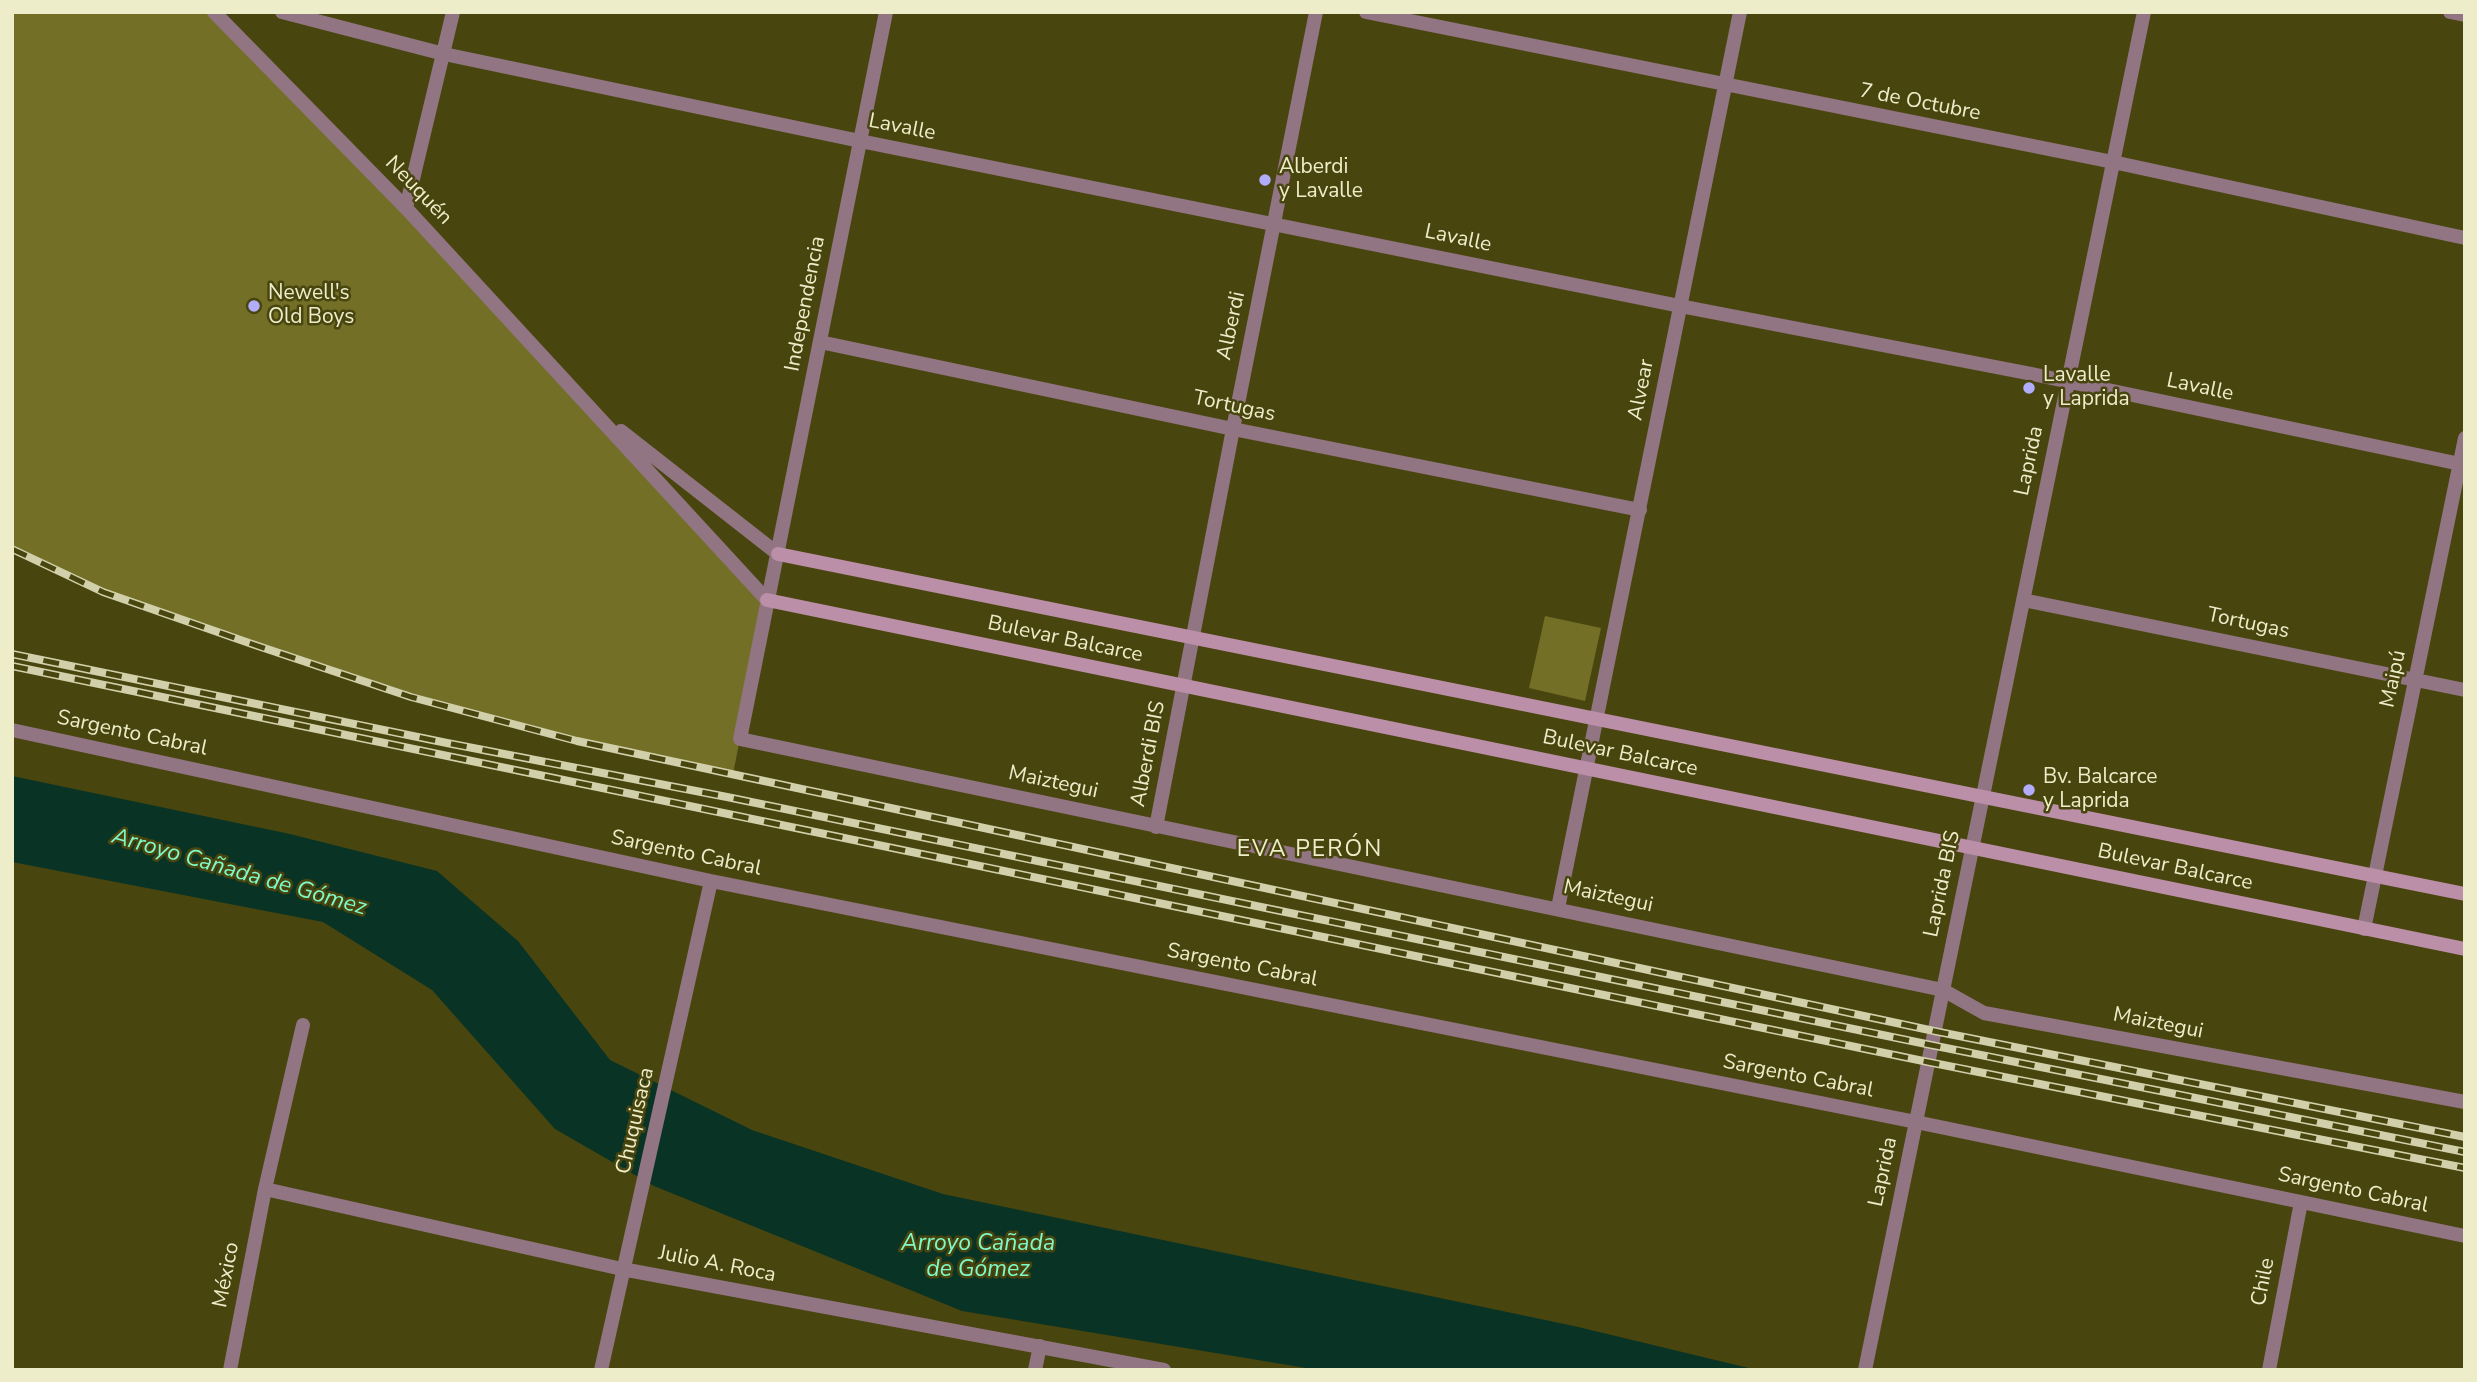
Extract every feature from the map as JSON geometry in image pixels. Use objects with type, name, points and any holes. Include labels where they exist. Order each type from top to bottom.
[{"type":"main road","name":"Bulevar Balcarce","points":[[778,554],[2465,894]]},
{"type":"main road","name":"Bulevar Balcarce","points":[[766,602],[1586,772],[2465,949]]},
{"type":"street","name":"Lavalle","points":[[282,12],[444,54],[860,141],[2068,381],[2462,465]]},
{"type":"street","points":[[406,208],[453,12]]},
{"type":"street","name":"Independencia","points":[[740,739],[886,12]]},
{"type":"street","name":"Alberdi","points":[[1183,688],[1316,12]]},
{"type":"street","name":"7 de Octubre","points":[[1366,12],[2113,162],[2465,237]]},
{"type":"street","name":"Alvear","points":[[1558,908],[1740,12]]},
{"type":"street","name":"Laprida","points":[[1983,795],[2144,12]]},
{"type":"street","points":[[2450,12],[2465,15]]},
{"type":"street","name":"Neuquén","points":[[220,15],[406,208],[766,602]]},
{"type":"street","name":"Tortugas","points":[[820,342],[1233,429],[1640,510]]},
{"type":"street","name":"Neuquén","points":[[586,404],[778,554]]},
{"type":"street","name":"Maipú","points":[[2364,929],[2462,465],[2465,438]]},
{"type":"street","name":"Tortugas","points":[[2023,600],[2465,690]]},
{"type":"street","name":"Alberdi BIS","points":[[1156,827],[1183,688]]},
{"type":"street","name":"Sargento Cabral","points":[[12,730],[711,881],[1916,1122],[2465,1236]]},
{"type":"street","name":"Maiztegui","points":[[740,739],[1156,827],[1944,986],[1984,1013],[2465,1102]]},
{"type":"street","name":"Laprida BIS","points":[[1944,986],[1983,795]]},
{"type":"street","name":"Chuquisaca","points":[[601,1370],[711,881]]},
{"type":"street","name":"Laprida","points":[[1865,1370],[1944,986]]},
{"type":"street","name":"México","points":[[230,1370],[265,1189],[303,1025]]},
{"type":"street","name":"Julio A. Roca","points":[[265,1189],[622,1269],[1164,1370]]},
{"type":"street","name":"Chile","points":[[2269,1370],[2301,1202]]},
{"type":"street","points":[[1035,1370],[1040,1346]]},
{"type":"shaded area","name":"Newell's Old Boys","points":[[12,12],[214,12],[767,600],[733,774],[577,741],[411,697],[103,592],[12,549]]},
{"type":"shaded area","points":[[1545,616],[1601,628],[1585,701],[1529,688]]},
{"type":"water","name":"Arroyo Cañada de Gómez","points":[[12,776],[290,834],[437,871],[518,941],[610,1060],[752,1130],[943,1194],[1574,1326],[1757,1370],[1318,1370],[962,1311],[654,1186],[555,1129],[432,990],[323,922],[12,862]]},
{"type":"railway","points":[[12,549],[103,592],[252,644],[411,697],[577,741],[1934,1031],[2465,1137]]},
{"type":"railway","points":[[12,654],[727,797],[2465,1152]]},
{"type":"railway","points":[[12,666],[1928,1062],[2465,1168]]},
{"type":"place","name":"Alberdi y Lavalle","points":[[1265,180]]},
{"type":"place","name":"Newell's Old Boys","points":[[254,306]]},
{"type":"place","name":"Lavalle y Laprida","points":[[2029,388]]},
{"type":"place","name":"Bv. Balcarce y Laprida","points":[[2029,790]]},
{"type":"district","name":"EVA PERÓN","points":[[1310,850]]}]
